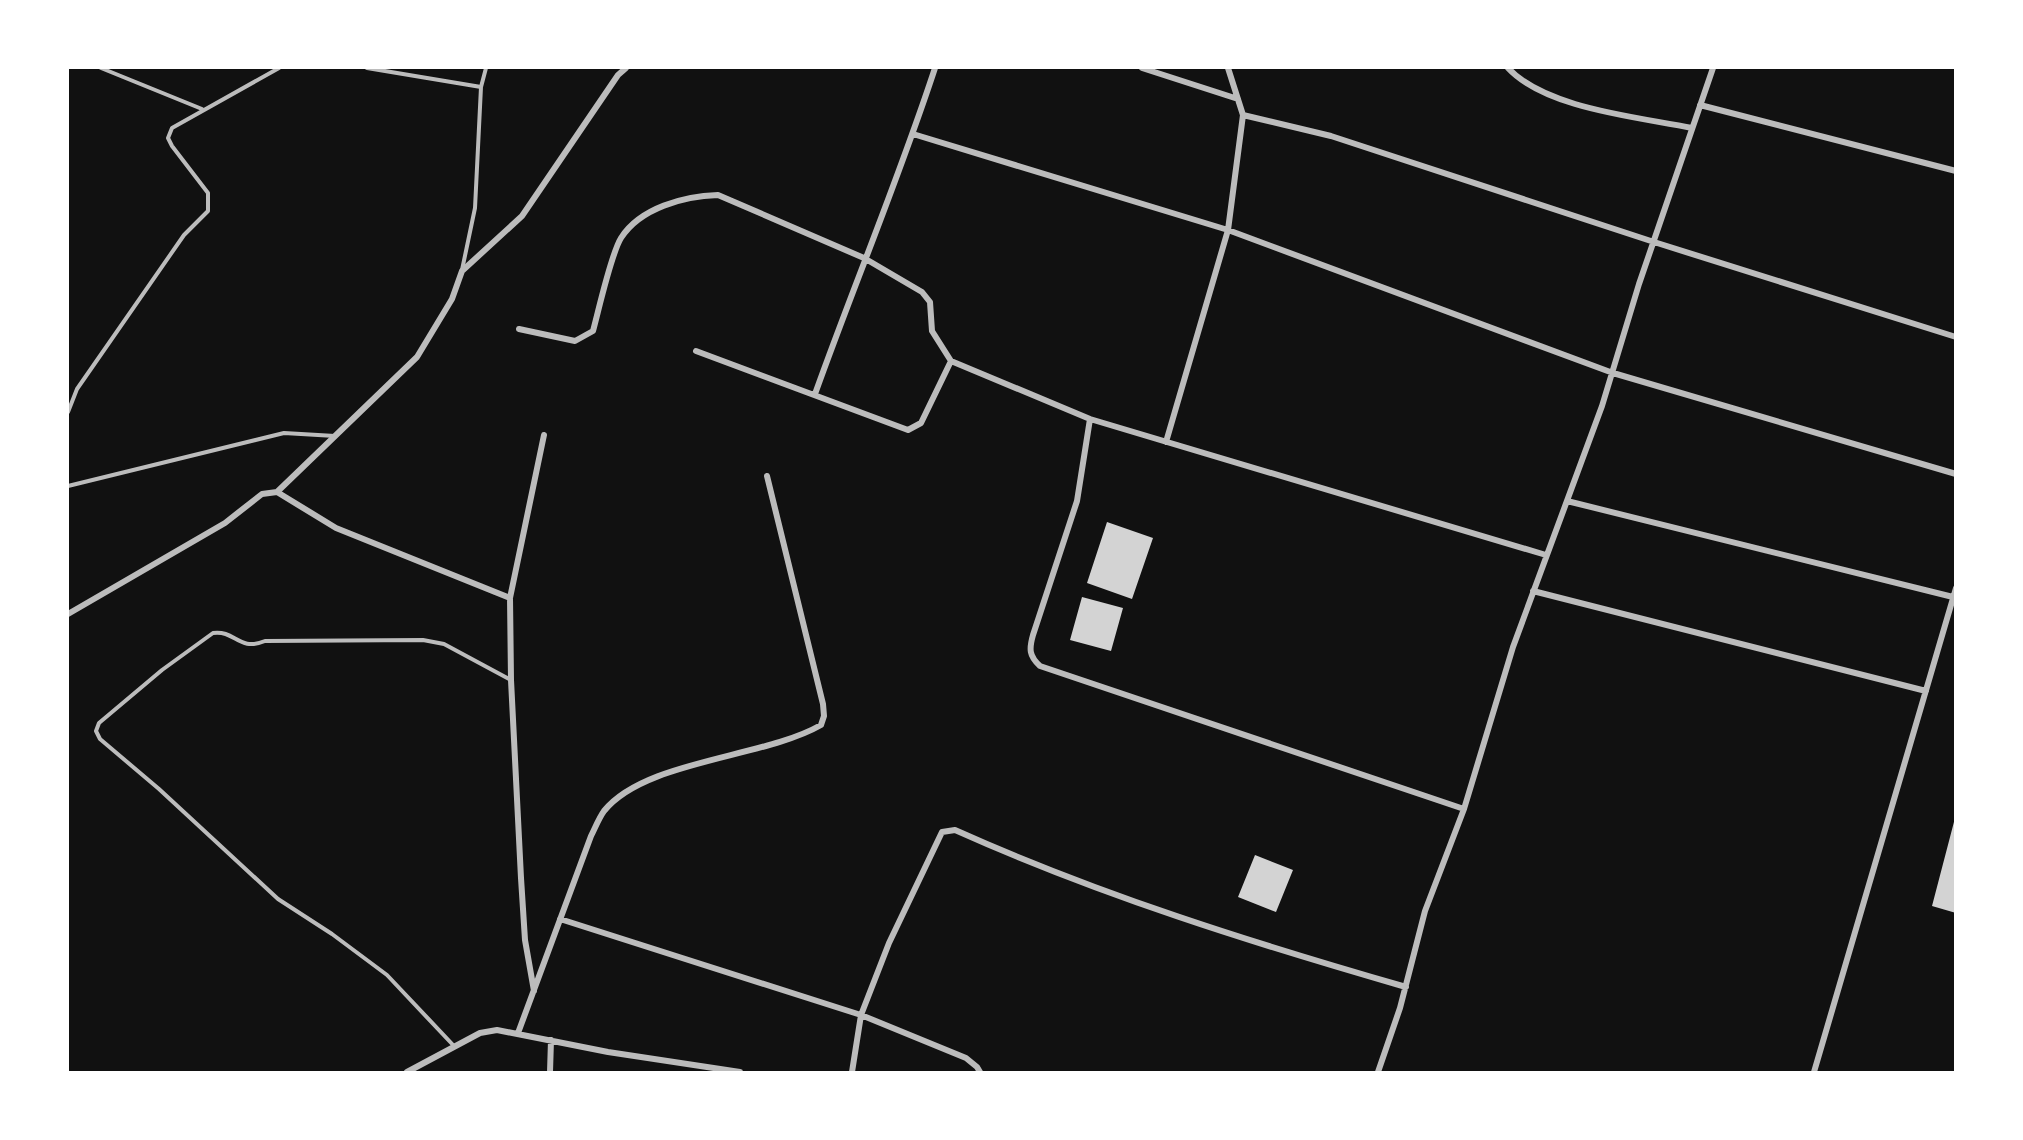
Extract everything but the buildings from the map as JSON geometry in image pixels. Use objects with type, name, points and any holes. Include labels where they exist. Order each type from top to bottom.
[{"type":"street","points":[[277,492],[417,357],[452,299],[462,271],[522,216],[618,75],[626,68]]},
{"type":"street","points":[[815,394],[864,258],[913,134],[935,68]]},
{"type":"street","points":[[1142,68],[1238,99]]},
{"type":"street","points":[[1166,442],[1228,230],[1243,115],[1228,68]]},
{"type":"street","points":[[1508,68],[1543,91],[1574,103],[1692,128]]},
{"type":"street","points":[[1378,1072],[1406,987],[1425,912],[1464,809],[1533,591],[1568,501],[1613,373],[1654,242],[1713,68]]},
{"type":"street","points":[[1700,105],[1956,171]]},
{"type":"street","points":[[1243,115],[1331,136],[1654,242],[1956,337]]},
{"type":"street","points":[[913,134],[1228,230],[1613,373],[1956,474]]},
{"type":"street","points":[[519,329],[575,341],[584,338],[593,331],[619,240],[634,221],[672,203],[698,195],[718,195],[864,258],[922,292],[930,302],[932,331],[951,361],[1090,418],[1546,555]]},
{"type":"street","points":[[696,351],[908,430],[915,429],[921,423],[951,361]]},
{"type":"street","points":[[1090,418],[1077,501],[1032,635],[1029,648],[1032,658],[1040,666],[1464,809]]},
{"type":"street","points":[[534,992],[525,940],[511,680],[510,598],[544,435]]},
{"type":"street","points":[[518,1033],[591,836],[604,811],[623,796],[652,779],[794,737],[820,725],[824,716],[823,704],[767,476]]},
{"type":"street","points":[[68,614],[225,523],[262,494],[277,492],[288,496],[313,516],[336,528],[510,598]]},
{"type":"street","points":[[1568,501],[1953,597]]},
{"type":"street","points":[[1814,1072],[1956,588]]},
{"type":"street","points":[[1533,591],[1926,691]]},
{"type":"street","points":[[852,1072],[861,1016],[889,943],[942,832],[948,830],[955,830],[1015,857],[1177,916],[1406,987]]},
{"type":"street","points":[[560,919],[861,1016],[966,1058],[980,1072]]},
{"type":"street","points":[[407,1072],[480,1033],[497,1030],[608,1052],[740,1072]]},
{"type":"street","points":[[550,1072],[551,1040]]},
{"type":"lane","points":[[101,68],[203,110]]},
{"type":"lane","points":[[68,412],[76,389],[177,244],[208,211],[208,194],[168,138],[172,128],[279,68]]},
{"type":"lane","points":[[367,68],[481,87]]},
{"type":"lane","points":[[462,271],[475,208],[481,87],[486,68]]},
{"type":"lane","points":[[68,486],[284,433],[335,436]]},
{"type":"lane","points":[[455,1047],[387,975],[332,934],[278,899],[159,789],[100,740],[96,731],[99,723],[162,670],[213,633],[220,632],[244,645],[255,645],[265,641],[423,640],[444,644],[511,680]]}]
